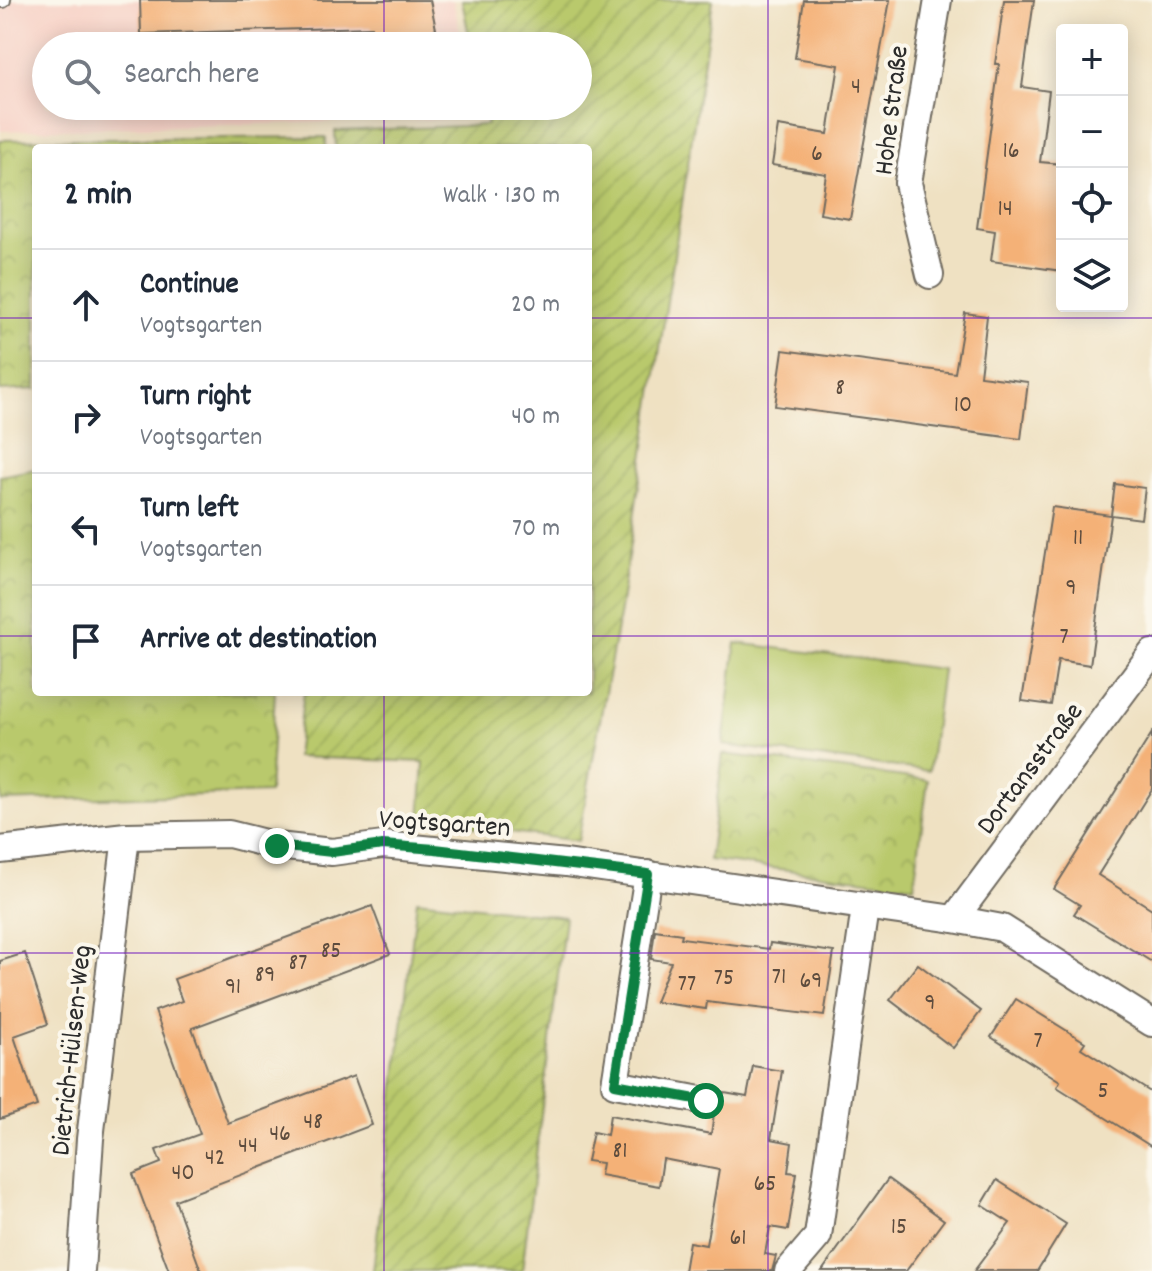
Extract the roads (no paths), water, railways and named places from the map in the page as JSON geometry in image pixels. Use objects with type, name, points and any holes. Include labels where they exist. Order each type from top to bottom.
[{"type":"street","name":"Hohe Straße","points":[[930,275],[908,183],[938,0]]},
{"type":"street","name":"Dortansstraße","points":[[954,919],[1152,653]]},
{"type":"street","name":"Vogtsgarten","points":[[0,850],[126,836],[229,834],[277,846],[332,852],[383,845],[648,874],[954,919],[1002,928],[1152,1023]]},
{"type":"street","name":"Dietrich-Hülsen-Weg","points":[[81,1271],[90,1139],[126,836]]},
{"type":"street","points":[[648,874],[615,1084],[706,1101]]},
{"type":"street","points":[[788,1271],[818,1236],[865,908]]}]
